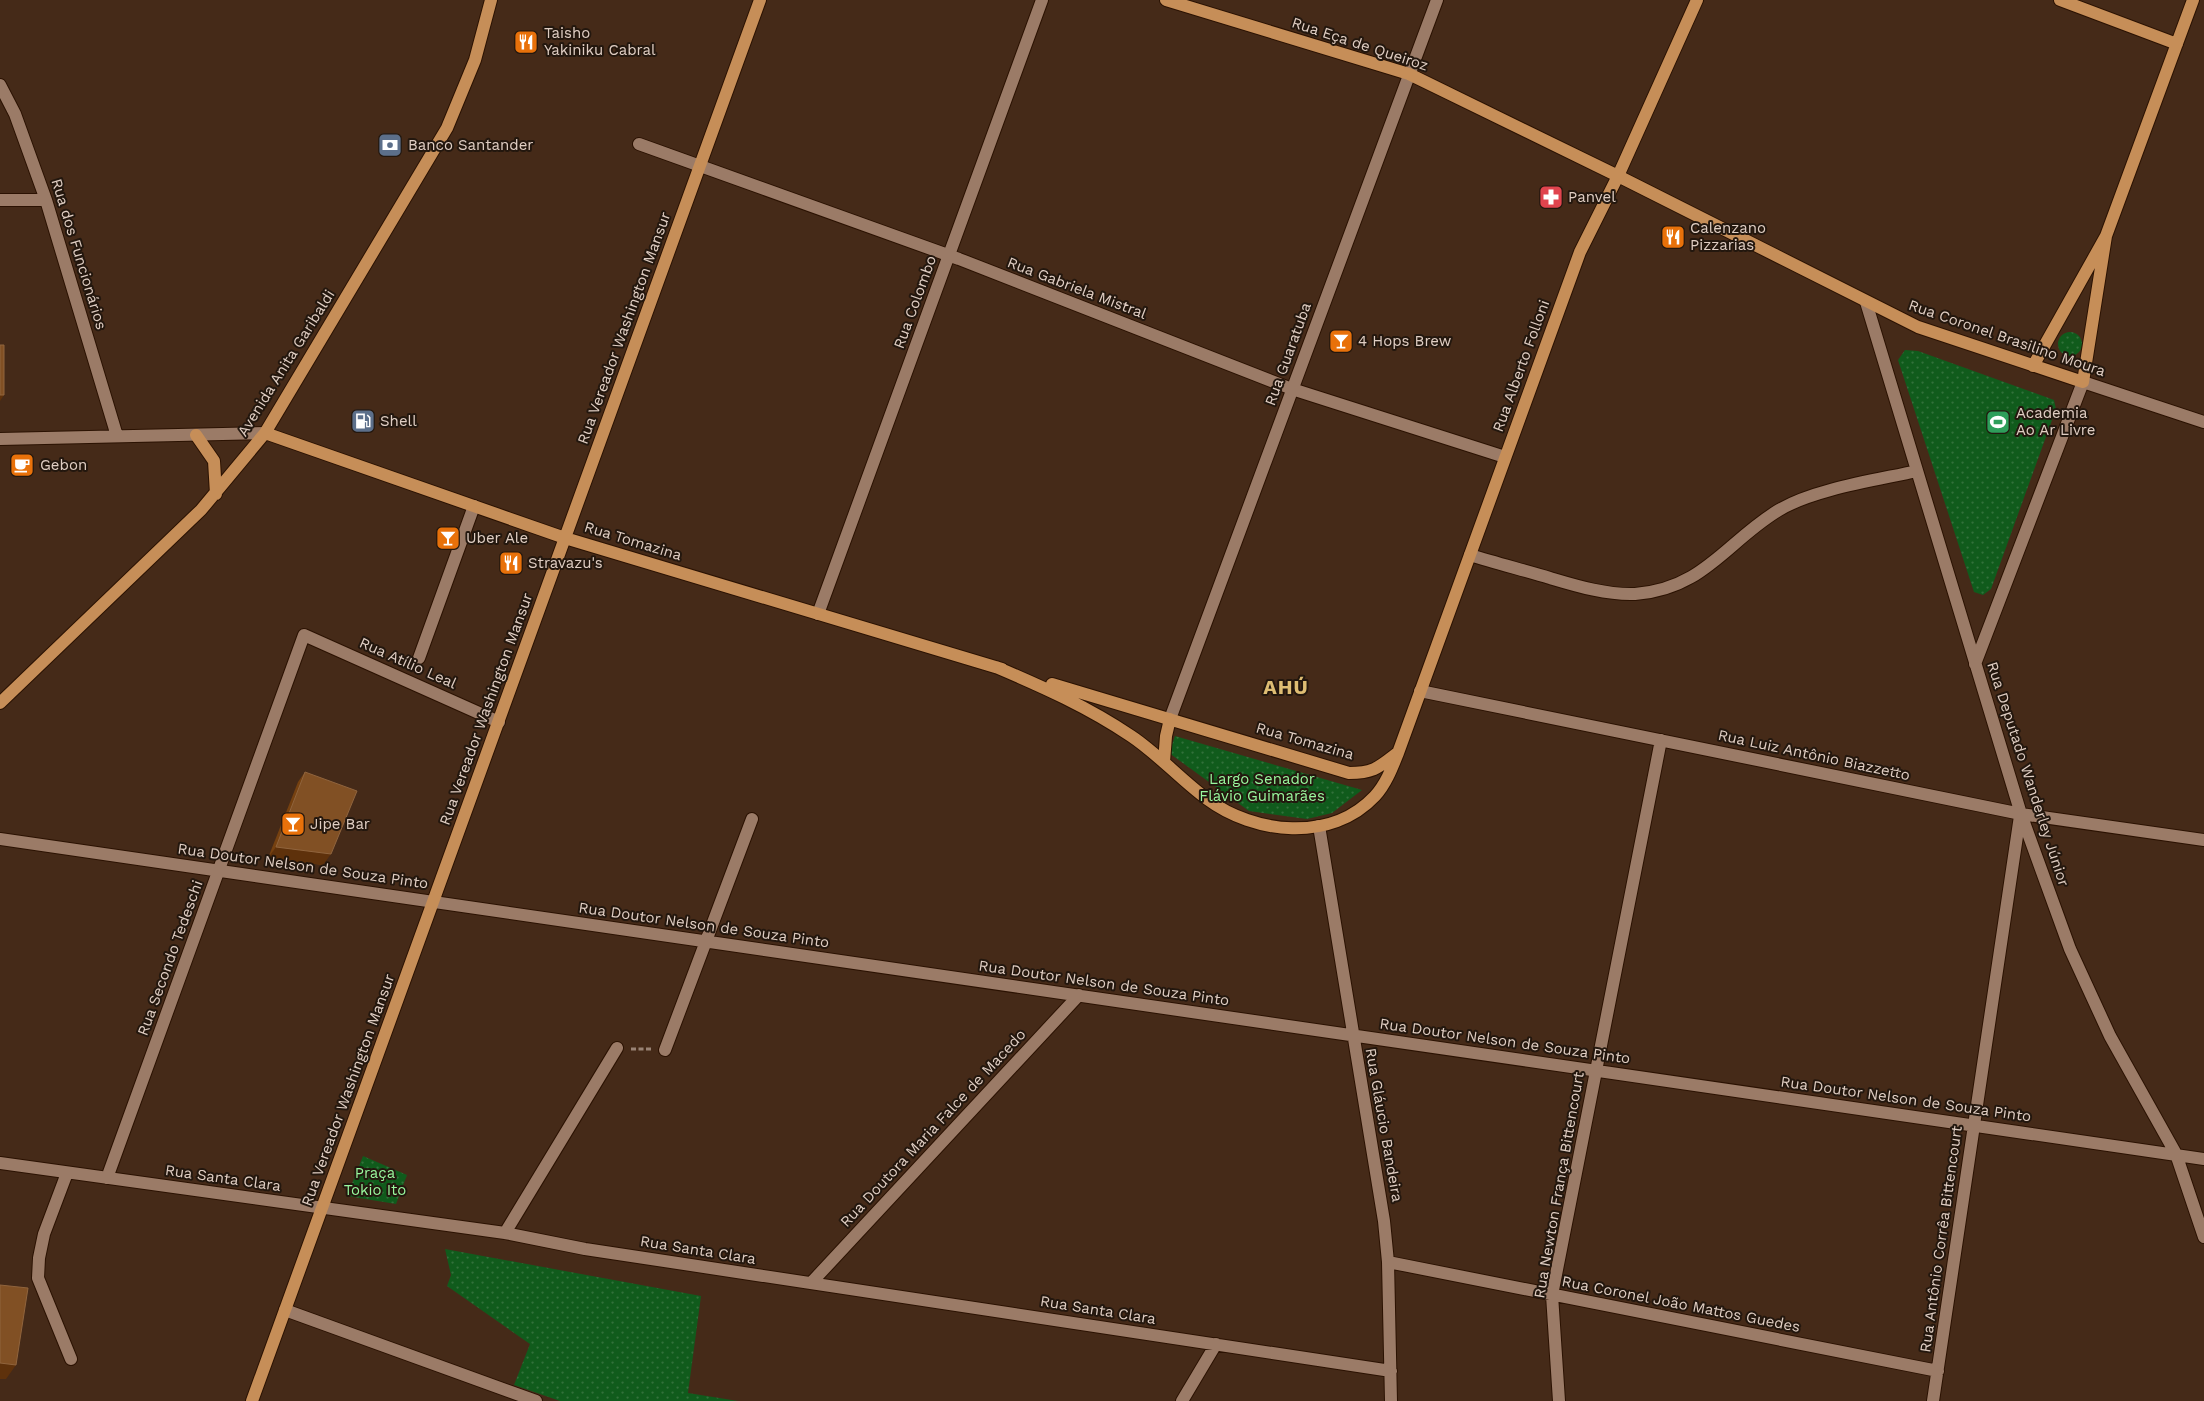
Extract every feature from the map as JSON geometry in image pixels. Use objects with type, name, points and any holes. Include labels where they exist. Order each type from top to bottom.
[{"type":"main road","name":"Avenida Anita Garibaldi","points":[[0,703],[216,494],[265,433],[447,128],[475,60],[491,0]]},
{"type":"main road","name":"Rua Vereador Washington Mansur","points":[[252,1401],[760,0]]},
{"type":"main road","name":"Rua Eça de Queiroz","points":[[1166,0],[1409,74],[1618,176]]},
{"type":"main road","name":"Rua Alberto Folloni","points":[[1398,753],[1580,252],[1618,176],[1697,0]]},
{"type":"main road","points":[[2060,0],[2177,44]]},
{"type":"main road","points":[[2033,366],[2106,236],[2193,0]]},
{"type":"main road","name":"Rua Coronel Brasilino Moura","points":[[1618,176],[1918,327],[2083,382]]},
{"type":"main road","points":[[2083,382],[2106,236]]},
{"type":"main road","name":"Rua Tomazina","points":[[265,433],[565,538],[1349,773],[1366,773],[1398,753]]},
{"type":"main road","points":[[196,435],[214,461],[216,494]]},
{"type":"main road","name":"Rua Tomazina","points":[[996,667],[1069,699],[1133,737],[1207,799],[1228,812],[1248,821],[1299,828],[1319,826],[1339,819],[1358,809],[1374,797],[1387,779],[1398,753]]},
{"type":"main road","points":[[1164,762],[1166,736],[1170,719]]},
{"type":"street","name":"Rua Colombo","points":[[818,614],[1042,0]]},
{"type":"street","name":"Rua Guaratuba","points":[[1170,719],[1437,0]]},
{"type":"street","name":"Rua dos Funcionários","points":[[0,85],[15,114],[46,200],[117,436]]},
{"type":"street","name":"Rua Gabriela Mistral","points":[[639,144],[949,256],[1292,390],[1505,457]]},
{"type":"street","points":[[0,200],[46,200]]},
{"type":"street","name":"Rua Deputado Wanderley Júnior","points":[[1866,302],[2021,814],[2070,949],[2090,995],[2176,1154],[2204,1237]]},
{"type":"street","points":[[1975,664],[2083,382]]},
{"type":"street","name":"Rua Coronel Brasilino Moura","points":[[2083,382],[2204,422]]},
{"type":"street","points":[[0,439],[265,433]]},
{"type":"street","points":[[1470,555],[1584,588],[1610,593],[1635,594],[1663,589],[1686,581],[1704,571],[1757,525],[1780,509],[1802,499],[1917,471]]},
{"type":"street","points":[[419,658],[474,506]]},
{"type":"street","name":"Rua Atílio Leal","points":[[304,635],[498,722]]},
{"type":"street","name":"Rua Secondo Tedeschi","points":[[107,1178],[304,635]]},
{"type":"street","name":"Rua Luiz Antônio Biazzetto","points":[[1420,691],[2021,814],[2204,840]]},
{"type":"street","name":"Rua Newton França Bittencourt","points":[[1559,1401],[1552,1295],[1661,740]]},
{"type":"street","name":"Rua Antônio Corrêa Bittencourt","points":[[1933,1401],[2021,814]]},
{"type":"street","points":[[665,1050],[752,819]]},
{"type":"street","name":"Rua Gláucio Bandeira","points":[[1319,826],[1384,1221],[1388,1262],[1391,1401]]},
{"type":"street","name":"Rua Doutor Nelson de Souza Pinto","points":[[0,839],[2204,1158]]},
{"type":"street","name":"Rua Doutora Maria Falce de Macedo","points":[[811,1283],[1078,995]]},
{"type":"street","points":[[505,1232],[617,1048]]},
{"type":"street","name":"Rua Santa Clara","points":[[0,1163],[505,1232],[585,1249],[1391,1371]]},
{"type":"street","points":[[67,1172],[44,1234],[39,1258],[38,1278],[71,1359]]},
{"type":"street","name":"Rua Coronel João Mattos Guedes","points":[[1388,1262],[1938,1371]]},
{"type":"street","points":[[285,1310],[534,1401]]},
{"type":"street","points":[[1182,1401],[1216,1344]]},
{"type":"path","points":[[617,1048],[665,1050]]},
{"type":"green space","points":[[2070,332],[2078,336],[2082,344],[2078,352],[2070,356],[2062,352],[2058,344],[2062,336]]},
{"type":"green space","points":[[1905,350],[1918,351],[2054,400],[2056,409],[1991,589],[1983,595],[1974,592],[1898,360]]},
{"type":"green space","name":"Largo Senador Flávio Guimarães","points":[[1175,736],[1362,790],[1332,813],[1307,819],[1249,811],[1169,753]]},
{"type":"green space","name":"Praça Tokio Ito","points":[[363,1156],[407,1175],[396,1204],[347,1196]]},
{"type":"green space","points":[[445,1249],[701,1296],[688,1393],[738,1401],[560,1401],[514,1385],[530,1344],[447,1286],[451,1275]]},
{"type":"building","points":[[0,345],[4,345],[4,395],[0,395]]},
{"type":"building","points":[[305,772],[357,791],[331,854],[276,847]]},
{"type":"building","points":[[0,1285],[28,1288],[16,1365],[0,1363]]},
{"type":"place","name":"Taisho Yakiniku Cabral","points":[[526,42]]},
{"type":"place","name":"Banco Santander","points":[[390,145]]},
{"type":"place","name":"Panvel","points":[[1551,197]]},
{"type":"place","name":"Calenzano Pizzarias","points":[[1673,237]]},
{"type":"place","name":"4 Hops Brew","points":[[1341,341]]},
{"type":"place","name":"Shell","points":[[363,421]]},
{"type":"place","name":"Academia Ao Ar Livre","points":[[1998,422]]},
{"type":"place","name":"Gebon","points":[[22,465]]},
{"type":"place","name":"Uber Ale","points":[[448,538]]},
{"type":"place","name":"Stravazu's","points":[[511,563]]},
{"type":"place","name":"Jipe Bar","points":[[293,824]]},
{"type":"district","name":"AHÚ","points":[[1286,687]]}]
